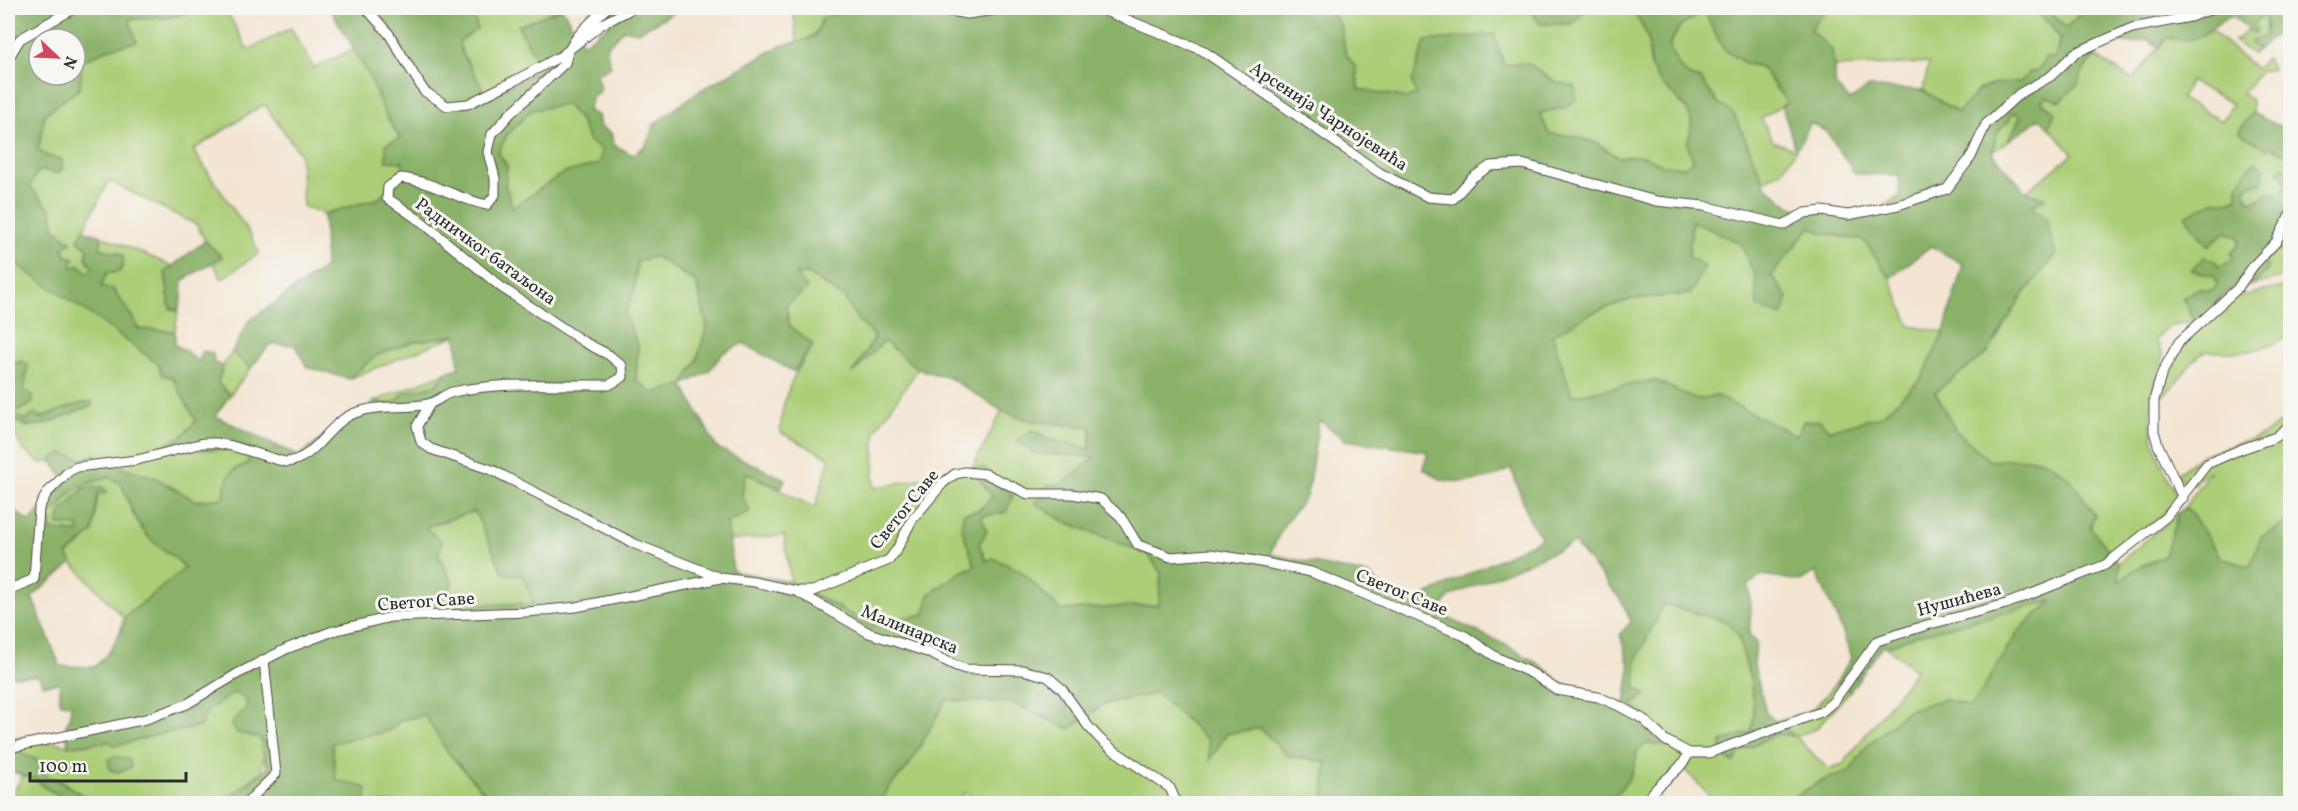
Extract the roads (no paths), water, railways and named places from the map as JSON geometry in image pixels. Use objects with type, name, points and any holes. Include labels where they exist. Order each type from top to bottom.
[{"type":"street","points":[[8,59],[20,39],[75,8]]},
{"type":"street","points":[[366,8],[389,34],[424,91],[447,106],[468,104],[567,51],[602,24],[633,8]]},
{"type":"street","points":[[567,51],[586,25],[607,8]]},
{"type":"street","points":[[934,8],[967,14],[1009,8]]},
{"type":"street","name":"Арсенија Чарнојевића","points":[[1098,8],[1202,50],[1380,173],[1428,197],[1453,199],[1472,178],[1490,166],[1522,164],[1656,201],[1704,206],[1783,225],[1805,213],[1822,211],[1848,215],[1898,205],[1947,189],[1971,157],[1986,123],[2019,94],[2051,76],[2075,53],[2132,28],[2190,17],[2214,8]]},
{"type":"street","name":"Радничког батаљона","points":[[8,590],[34,579],[39,508],[46,493],[68,472],[77,467],[137,460],[203,443],[217,442],[285,462],[294,461],[304,458],[337,423],[356,413],[388,406],[430,404],[451,393],[508,386],[609,385],[623,377],[622,366],[609,355],[584,342],[501,286],[422,222],[387,198],[388,187],[401,178],[418,180],[487,205],[495,195],[495,178],[488,152],[492,134],[565,63],[567,51]]},
{"type":"street","points":[[2183,498],[2158,446],[2154,431],[2154,400],[2162,373],[2179,342],[2237,289],[2254,265],[2276,242],[2290,215]]},
{"type":"street","points":[[430,404],[417,426],[421,442],[431,449],[492,470],[635,544],[721,578]]},
{"type":"street","name":"Нушићева","points":[[1689,753],[1708,753],[1821,712],[1833,702],[1876,641],[2006,604],[2105,565],[2166,517],[2183,498],[2207,464],[2276,437],[2290,425]]},
{"type":"street","name":"Светог Саве","points":[[8,748],[146,719],[188,704],[264,660],[333,631],[391,617],[527,612],[576,607],[721,578],[796,591],[813,591],[888,560],[897,549],[912,520],[943,483],[956,474],[978,472],[1028,494],[1072,494],[1101,499],[1121,517],[1138,545],[1171,557],[1210,554],[1311,572],[1465,636],[1496,657],[1533,674],[1557,690],[1598,697],[1617,705],[1643,719],[1665,740],[1689,753]]},
{"type":"street","name":"Малинарска","points":[[796,591],[869,633],[927,652],[954,665],[966,669],[1023,670],[1048,677],[1062,689],[1100,739],[1170,788],[1177,804]]},
{"type":"street","points":[[245,804],[276,774],[264,660]]},
{"type":"street","points":[[1646,804],[1651,795],[1684,764],[1689,753]]}]
